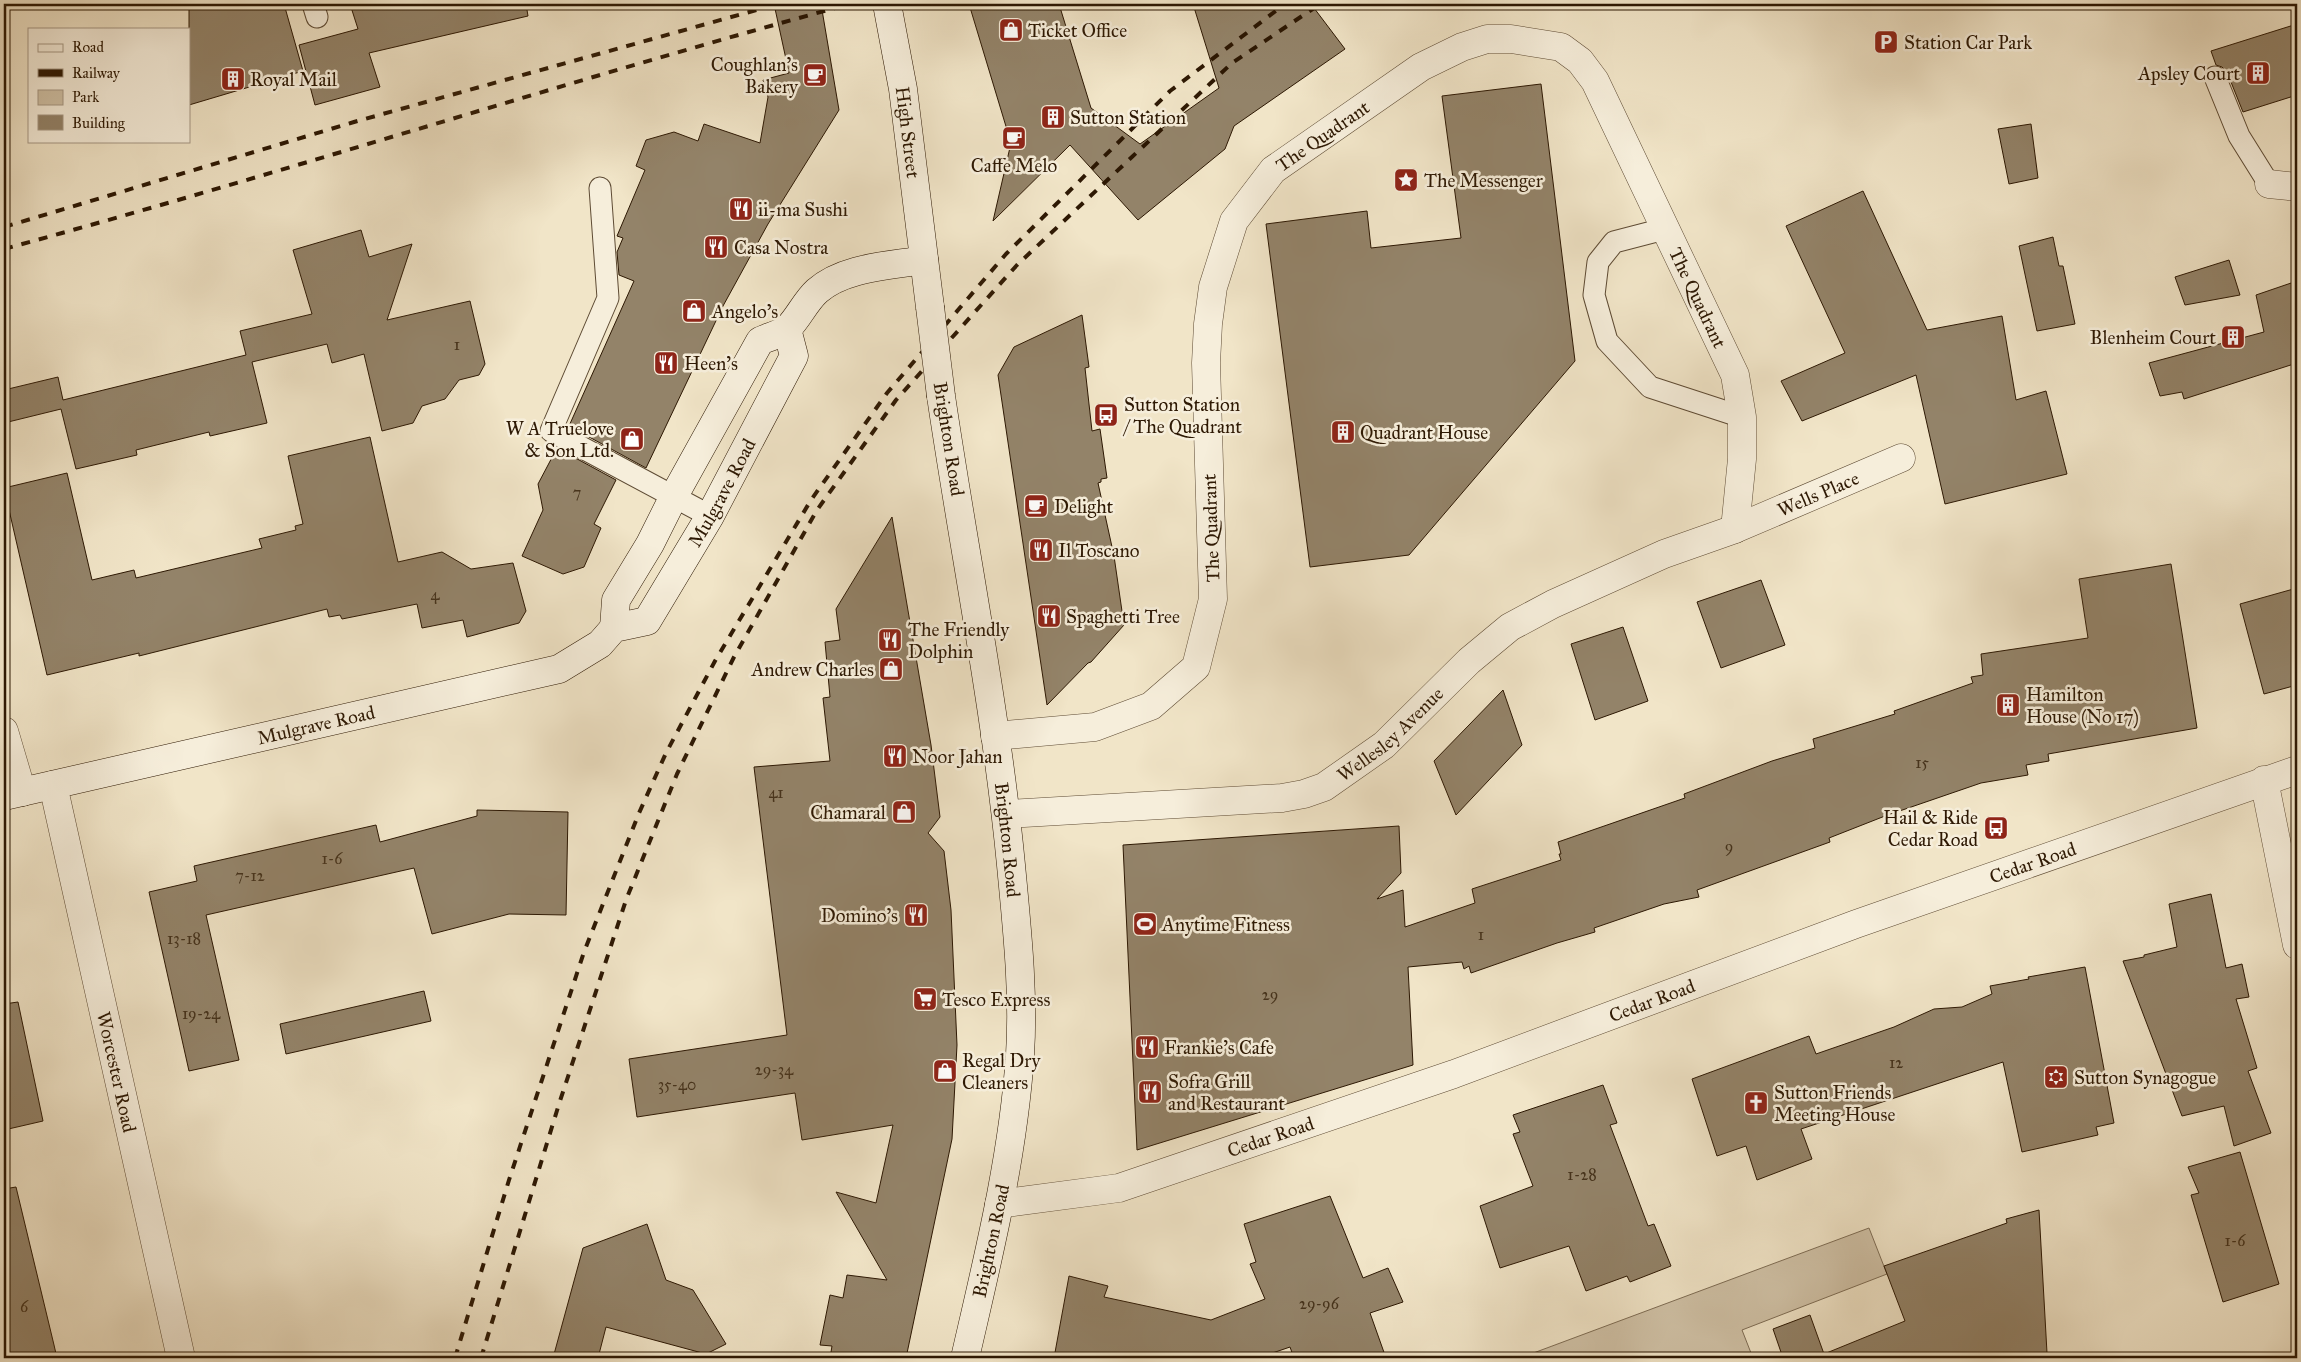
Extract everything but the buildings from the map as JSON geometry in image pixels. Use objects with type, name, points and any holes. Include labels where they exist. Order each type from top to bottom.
[{"type":"street","name":"High Street","points":[[887,4],[903,90],[924,260]]},
{"type":"street","name":"The Quadrant","points":[[995,736],[1095,727],[1151,706],[1196,667],[1213,599],[1206,363],[1208,324],[1213,287],[1234,221],[1273,170],[1420,67],[1462,47],[1487,39],[1531,41],[1561,47],[1580,61],[1594,81],[1736,375],[1742,418],[1742,459],[1735,529]]},
{"type":"street","points":[[2270,184],[2297,187]]},
{"type":"street","points":[[787,329],[811,296],[837,278],[864,270],[924,260]]},
{"type":"street","name":"Brighton Road","points":[[924,260],[941,396],[1006,814],[1022,987],[1020,1055],[1014,1122],[999,1204],[965,1358]]},
{"type":"street","name":"Mulgrave Road","points":[[13,794],[559,669],[600,644],[614,628],[647,620],[710,516],[794,356],[787,329],[760,341],[674,496],[650,544],[616,600],[614,628]]},
{"type":"street","name":"Wells Place","points":[[1735,529],[1901,458]]},
{"type":"street","name":"Wellesley Avenue","points":[[1006,814],[1282,798],[1304,794],[1324,787],[1384,745],[1470,661],[1510,627],[1553,604],[1656,558],[1735,529]]},
{"type":"street","points":[[4,731],[13,794]]},
{"type":"street","name":"Cedar Road","points":[[999,1204],[1120,1188],[1445,1077],[1856,924],[2297,770]]},
{"type":"street","points":[[2264,780],[2297,945]]},
{"type":"street","name":"Worcester Road","points":[[54,785],[181,1358]]},
{"type":"lane","points":[[2215,78],[2239,136],[2270,184]]},
{"type":"lane","points":[[600,188],[608,298],[551,431],[710,516]]},
{"type":"lane","points":[[1664,229],[1614,242],[1598,262],[1594,294],[1608,341],[1650,387],[1742,418]]},
{"type":"green space","points":[[1869,1228],[1887,1274],[1742,1330],[1751,1353],[1738,1358],[1520,1358]]},
{"type":"railway","points":[[4,227],[354,122],[778,4]]},
{"type":"railway","points":[[4,249],[110,220],[744,33],[850,4]]},
{"type":"railway","points":[[455,1358],[509,1180],[584,952],[639,813],[666,753],[715,661],[811,500],[887,393],[1006,254],[1170,91],[1285,4]]},
{"type":"railway","points":[[481,1358],[559,1104],[626,900],[677,774],[734,657],[817,510],[896,400],[1017,265],[1232,63],[1320,4]]},
{"type":"place","name":"Ticket Office","points":[[1011,30]]},
{"type":"place","name":"Station Car Park","points":[[1886,42]]},
{"type":"place","name":"Apsley Court","points":[[2258,73]]},
{"type":"place","name":"Coughlan's Bakery","points":[[815,75]]},
{"type":"place","name":"Royal Mail","points":[[233,79]]},
{"type":"place","name":"Sutton Station","points":[[1053,117]]},
{"type":"place","name":"Caffe Melo","points":[[1014,138]]},
{"type":"place","name":"The Messenger","points":[[1406,180]]},
{"type":"place","name":"ii-ma Sushi","points":[[741,209]]},
{"type":"place","name":"Casa Nostra","points":[[716,247]]},
{"type":"place","name":"Angelo's","points":[[694,311]]},
{"type":"place","name":"Blenheim Court","points":[[2233,337]]},
{"type":"place","name":"Heen's","points":[[666,363]]},
{"type":"place","name":"Sutton Station / The Quadrant","points":[[1106,415]]},
{"type":"place","name":"Quadrant House","points":[[1343,432]]},
{"type":"place","name":"W A Truelove & Son Ltd.","points":[[632,439]]},
{"type":"place","name":"Delight","points":[[1036,506]]},
{"type":"place","name":"Il Toscano","points":[[1041,550]]},
{"type":"place","name":"Spaghetti Tree","points":[[1049,616]]},
{"type":"place","name":"The Friendly Dolphin","points":[[890,640]]},
{"type":"place","name":"Andrew Charles","points":[[891,669]]},
{"type":"place","name":"Hamilton House (No 17)","points":[[2008,705]]},
{"type":"place","name":"Noor Jahan","points":[[895,756]]},
{"type":"place","name":"Chamaral","points":[[904,812]]},
{"type":"place","name":"Hail & Ride Cedar Road","points":[[1996,828]]},
{"type":"place","name":"Domino's","points":[[916,915]]},
{"type":"place","name":"Anytime Fitness","points":[[1145,924]]},
{"type":"place","name":"Tesco Express","points":[[925,999]]},
{"type":"place","name":"Frankie's Cafe","points":[[1147,1047]]},
{"type":"place","name":"Regal Dry Cleaners","points":[[945,1071]]},
{"type":"place","name":"Sutton Synagogue","points":[[2056,1077]]},
{"type":"place","name":"Sofra Grill and Restaurant","points":[[1150,1092]]},
{"type":"place","name":"Sutton Friends Meeting House","points":[[1756,1103]]}]
